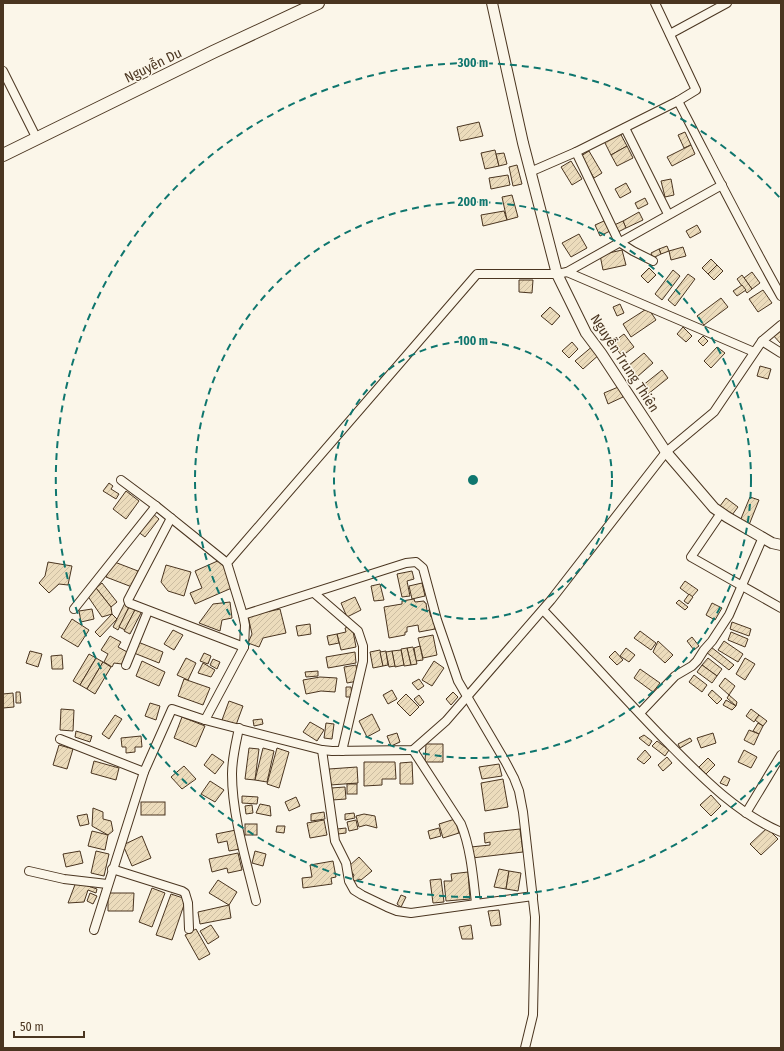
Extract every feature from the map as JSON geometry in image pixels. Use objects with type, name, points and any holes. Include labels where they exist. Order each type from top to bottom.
[{"type":"main road","name":"Nguyễn Du","points":[[3,155],[213,52],[318,3]]},
{"type":"street","name":"Nguyễn Trung Thiên","points":[[492,3],[530,172],[562,273],[586,334],[601,353],[666,452],[714,508],[772,543],[781,545]]},
{"type":"street","points":[[530,172],[625,128],[678,101],[696,90],[655,3]]},
{"type":"street","points":[[670,34],[727,3]]},
{"type":"street","points":[[3,71],[37,139]]},
{"type":"street","points":[[678,101],[750,241],[781,296]]},
{"type":"street","points":[[625,128],[668,214]]},
{"type":"street","points":[[576,152],[619,242],[653,261]]},
{"type":"street","points":[[562,273],[722,185]]},
{"type":"street","points":[[227,563],[477,274],[562,273],[754,352]]},
{"type":"street","points":[[94,930],[112,869],[144,772],[172,709],[205,720],[322,750],[413,750],[446,721],[466,696],[542,610],[666,452],[714,412],[762,341],[781,325]]},
{"type":"street","points":[[762,341],[781,353]]},
{"type":"street","points":[[121,480],[227,563],[243,615],[245,625],[244,647],[205,720]]},
{"type":"street","points":[[74,608],[156,506]]},
{"type":"street","points":[[721,513],[692,557],[781,608]]},
{"type":"street","points":[[171,518],[128,600],[131,604],[148,611],[244,647]]},
{"type":"street","points":[[640,713],[675,676],[698,661],[704,650],[712,641],[729,615],[763,537]]},
{"type":"street","points":[[243,615],[406,563],[416,562],[423,568],[436,620],[458,682],[506,761],[517,785],[523,812],[535,917],[534,1003],[533,1015],[525,1048]]},
{"type":"street","points":[[314,593],[358,631],[363,646],[364,657],[342,751]]},
{"type":"street","points":[[542,610],[694,770],[746,813],[781,832]]},
{"type":"street","points":[[126,665],[148,611]]},
{"type":"street","points":[[239,728],[233,758],[232,773],[234,798],[246,861],[256,901]]},
{"type":"street","points":[[60,739],[144,772]]},
{"type":"street","points":[[322,750],[335,841],[346,863],[349,881],[354,890],[387,907],[397,911],[411,913],[533,896]]},
{"type":"street","points":[[413,750],[461,824],[465,833],[473,876],[476,903]]},
{"type":"street","points":[[746,813],[781,754]]},
{"type":"street","points":[[112,869],[182,890],[185,893],[188,903],[189,929]]},
{"type":"street","points":[[29,871],[64,879],[108,884]]},
{"type":"building","points":[[479,122],[483,136],[460,141],[457,127]]},
{"type":"building","points":[[685,132],[691,145],[684,148],[678,135]]},
{"type":"building","points":[[620,133],[627,146],[611,155],[604,141]]},
{"type":"building","points":[[691,145],[695,154],[672,166],[667,157]]},
{"type":"building","points":[[627,146],[633,158],[617,166],[611,155]]},
{"type":"building","points":[[495,150],[499,166],[485,169],[481,153]]},
{"type":"building","points":[[589,151],[602,173],[594,178],[581,156]]},
{"type":"building","points":[[504,153],[507,164],[499,166],[496,154]]},
{"type":"building","points":[[571,161],[582,179],[572,185],[561,167]]},
{"type":"building","points":[[517,165],[522,184],[513,186],[509,167]]},
{"type":"building","points":[[508,175],[510,185],[491,189],[489,178]]},
{"type":"building","points":[[671,179],[674,195],[665,197],[661,181]]},
{"type":"building","points":[[626,183],[631,192],[620,198],[615,189]]},
{"type":"building","points":[[512,195],[518,217],[507,220],[502,197]]},
{"type":"building","points":[[645,198],[648,204],[638,209],[635,203]]},
{"type":"building","points":[[504,211],[507,220],[483,226],[481,215]]},
{"type":"building","points":[[639,212],[643,220],[626,228],[623,221]]},
{"type":"building","points":[[604,221],[610,231],[600,236],[595,225]]},
{"type":"building","points":[[623,221],[626,228],[616,233],[612,226]]},
{"type":"building","points":[[697,225],[701,232],[690,238],[686,231]]},
{"type":"building","points":[[579,234],[587,248],[571,257],[562,243]]},
{"type":"building","points":[[667,246],[669,251],[661,254],[659,249]]},
{"type":"building","points":[[683,247],[686,256],[671,260],[669,251]]},
{"type":"building","points":[[659,249],[661,254],[653,258],[651,253]]},
{"type":"building","points":[[622,250],[626,265],[603,270],[600,255]]},
{"type":"building","points":[[711,259],[717,265],[708,274],[702,268]]},
{"type":"building","points":[[717,265],[723,271],[714,280],[708,274]]},
{"type":"building","points":[[649,268],[656,275],[648,283],[641,276]]},
{"type":"building","points":[[673,270],[680,276],[662,300],[655,294]]},
{"type":"building","points":[[752,272],[760,283],[752,289],[744,278]]},
{"type":"building","points":[[688,274],[695,279],[675,306],[668,300]]},
{"type":"building","points":[[742,275],[752,289],[747,293],[737,279]]},
{"type":"building","points":[[519,280],[533,280],[532,293],[519,292]]},
{"type":"building","points":[[742,285],[746,290],[737,296],[733,291]]},
{"type":"building","points":[[763,290],[772,303],[758,312],[749,299]]},
{"type":"building","points":[[721,298],[728,307],[704,325],[697,316]]},
{"type":"building","points":[[620,304],[624,313],[617,316],[613,307]]},
{"type":"building","points":[[550,307],[560,316],[552,325],[541,316]]},
{"type":"building","points":[[648,308],[656,320],[631,337],[623,324]]},
{"type":"building","points":[[781,326],[781,344],[772,334]]},
{"type":"building","points":[[683,327],[692,336],[686,342],[677,334]]},
{"type":"building","points":[[624,334],[634,347],[622,356],[612,343]]},
{"type":"building","points":[[703,336],[708,341],[703,346],[698,341]]},
{"type":"building","points":[[572,342],[578,349],[569,358],[562,351]]},
{"type":"building","points":[[594,345],[601,353],[583,369],[575,361]]},
{"type":"building","points":[[717,347],[725,353],[711,368],[704,361]]},
{"type":"building","points":[[644,353],[653,363],[637,377],[628,366]]},
{"type":"building","points":[[760,366],[771,369],[768,379],[757,376]]},
{"type":"building","points":[[662,370],[668,378],[648,394],[642,386]]},
{"type":"building","points":[[623,385],[623,397],[608,404],[604,393]]},
{"type":"building","points":[[109,483],[113,486],[111,489],[119,494],[116,499],[103,491]]},
{"type":"building","points":[[126,491],[139,501],[126,519],[113,509]]},
{"type":"building","points":[[750,497],[759,500],[749,525],[740,521]]},
{"type":"building","points":[[726,498],[738,507],[732,515],[720,506]]},
{"type":"building","points":[[152,513],[159,519],[145,537],[137,531]]},
{"type":"building","points":[[222,559],[234,587],[195,604],[190,593],[202,588],[195,571]]},
{"type":"building","points":[[112,561],[138,571],[132,587],[106,577]]},
{"type":"building","points":[[48,562],[72,566],[68,585],[59,584],[49,593],[39,583],[45,576]]},
{"type":"building","points":[[166,565],[191,572],[184,596],[168,591],[161,582]]},
{"type":"building","points":[[412,571],[414,579],[407,581],[410,596],[402,597],[397,574]]},
{"type":"building","points":[[685,581],[698,590],[692,597],[680,588]]},
{"type":"building","points":[[102,583],[117,602],[111,607],[96,588]]},
{"type":"building","points":[[422,583],[425,596],[412,599],[409,586]]},
{"type":"building","points":[[380,584],[384,600],[374,601],[371,586]]},
{"type":"building","points":[[96,588],[111,607],[112,614],[102,617],[87,595]]},
{"type":"building","points":[[689,594],[693,597],[688,604],[684,601]]},
{"type":"building","points":[[355,597],[361,610],[347,617],[341,603]]},
{"type":"building","points":[[414,599],[415,602],[424,601],[426,603],[427,611],[429,610],[431,617],[434,617],[435,629],[419,632],[418,625],[407,627],[407,632],[405,632],[405,635],[389,638],[384,607],[402,604],[402,601]]},
{"type":"building","points":[[679,600],[688,607],[685,610],[676,603]]},
{"type":"building","points":[[126,601],[130,605],[118,630],[113,627]]},
{"type":"building","points":[[230,602],[232,618],[222,620],[220,631],[199,623],[213,604]]},
{"type":"building","points":[[712,603],[722,608],[715,620],[706,615]]},
{"type":"building","points":[[130,605],[136,608],[125,630],[119,627]]},
{"type":"building","points":[[136,608],[142,611],[130,634],[124,631]]},
{"type":"building","points":[[92,609],[94,619],[81,622],[79,611]]},
{"type":"building","points":[[280,609],[286,633],[263,638],[259,647],[248,643],[252,634],[248,616]]},
{"type":"building","points":[[112,614],[117,619],[100,637],[95,632]]},
{"type":"building","points":[[72,619],[89,630],[78,647],[61,637]]},
{"type":"building","points":[[732,622],[751,629],[749,636],[730,629]]},
{"type":"building","points":[[310,624],[311,634],[298,636],[296,626]]},
{"type":"building","points":[[352,626],[356,647],[341,650],[337,634],[346,632],[345,628]]},
{"type":"building","points":[[173,630],[183,635],[174,650],[164,644]]},
{"type":"building","points":[[640,631],[656,643],[651,650],[634,638]]},
{"type":"building","points":[[731,632],[748,639],[745,647],[728,640]]},
{"type":"building","points":[[337,634],[339,643],[329,645],[327,636]]},
{"type":"building","points":[[433,635],[437,655],[423,658],[418,638]]},
{"type":"building","points":[[110,636],[121,642],[118,647],[129,653],[122,664],[114,663],[112,667],[104,662],[108,654],[101,650]]},
{"type":"building","points":[[692,637],[699,646],[694,650],[687,641]]},
{"type":"building","points":[[658,641],[673,655],[665,663],[653,652]]},
{"type":"building","points":[[724,641],[743,654],[738,662],[718,650]]},
{"type":"building","points":[[138,642],[163,652],[159,663],[134,653]]},
{"type":"building","points":[[420,646],[423,660],[416,661],[414,648]]},
{"type":"building","points":[[413,647],[417,664],[411,665],[407,648]]},
{"type":"building","points":[[711,647],[734,665],[729,670],[706,652]]},
{"type":"building","points":[[407,648],[411,665],[404,666],[401,649]]},
{"type":"building","points":[[626,648],[635,655],[629,662],[620,656]]},
{"type":"building","points":[[380,650],[383,666],[373,668],[370,652]]},
{"type":"building","points":[[401,650],[404,665],[395,667],[392,651]]},
{"type":"building","points":[[30,651],[42,654],[38,667],[26,663]]},
{"type":"building","points":[[386,651],[388,665],[383,666],[380,652]]},
{"type":"building","points":[[392,651],[395,666],[389,667],[386,652]]},
{"type":"building","points":[[615,651],[623,660],[617,665],[609,657]]},
{"type":"building","points":[[355,652],[356,663],[328,668],[326,657]]},
{"type":"building","points":[[204,653],[211,656],[208,664],[200,661]]},
{"type":"building","points":[[89,654],[96,658],[80,685],[73,681]]},
{"type":"building","points":[[62,655],[63,669],[52,669],[51,656]]},
{"type":"building","points":[[96,658],[103,662],[87,689],[80,685]]},
{"type":"building","points":[[186,658],[196,663],[188,680],[177,675]]},
{"type":"building","points":[[708,658],[722,669],[717,676],[702,665]]},
{"type":"building","points":[[745,658],[755,664],[745,680],[736,674]]},
{"type":"building","points":[[213,659],[220,662],[217,669],[210,665]]},
{"type":"building","points":[[142,661],[165,672],[159,686],[136,676]]},
{"type":"building","points":[[434,661],[444,668],[432,686],[422,680]]},
{"type":"building","points":[[103,662],[111,667],[95,694],[87,689]]},
{"type":"building","points":[[203,663],[215,670],[211,677],[198,673]]},
{"type":"building","points":[[356,665],[358,681],[347,683],[344,667]]},
{"type":"building","points":[[702,665],[717,676],[712,683],[697,672]]},
{"type":"building","points":[[640,669],[660,683],[653,692],[634,678]]},
{"type":"building","points":[[318,671],[318,676],[306,677],[305,672]]},
{"type":"building","points":[[694,675],[707,685],[702,692],[689,682]]},
{"type":"building","points":[[320,677],[337,678],[335,692],[321,691],[306,694],[303,680]]},
{"type":"building","points":[[725,678],[735,686],[729,695],[719,686]]},
{"type":"building","points":[[184,679],[210,688],[203,705],[178,696]]},
{"type":"building","points":[[419,679],[424,686],[418,690],[412,683]]},
{"type":"building","points":[[346,687],[351,687],[352,697],[346,697]]},
{"type":"building","points":[[392,690],[397,699],[388,704],[383,695]]},
{"type":"building","points":[[712,690],[722,699],[717,704],[708,695]]},
{"type":"building","points":[[16,692],[20,692],[21,703],[16,703]]},
{"type":"building","points":[[453,692],[458,697],[451,705],[446,699]]},
{"type":"building","points":[[13,693],[14,707],[3,708],[3,694]]},
{"type":"building","points":[[406,694],[419,707],[410,716],[397,703]]},
{"type":"building","points":[[419,695],[424,702],[420,706],[414,699]]},
{"type":"building","points":[[729,695],[737,702],[736,706],[727,698]]},
{"type":"building","points":[[726,700],[736,706],[732,710],[723,705]]},
{"type":"building","points":[[229,701],[243,706],[236,725],[222,720]]},
{"type":"building","points":[[150,703],[160,706],[156,720],[145,716]]},
{"type":"building","points":[[61,709],[74,710],[73,731],[60,730]]},
{"type":"building","points":[[751,709],[759,715],[754,722],[746,716]]},
{"type":"building","points":[[372,714],[380,730],[367,737],[359,721]]},
{"type":"building","points":[[115,715],[122,719],[109,739],[102,734]]},
{"type":"building","points":[[759,715],[767,721],[763,726],[755,720]]},
{"type":"building","points":[[182,717],[205,726],[196,747],[174,738]]},
{"type":"building","points":[[262,719],[263,724],[254,726],[253,720]]},
{"type":"building","points":[[310,722],[324,730],[317,741],[303,732]]},
{"type":"building","points":[[326,723],[334,724],[332,739],[324,738]]},
{"type":"building","points":[[758,723],[763,726],[759,734],[753,731]]},
{"type":"building","points":[[749,730],[759,734],[754,745],[744,740]]},
{"type":"building","points":[[76,731],[92,736],[90,742],[75,737]]},
{"type":"building","points":[[397,733],[400,742],[391,746],[387,736]]},
{"type":"building","points":[[713,733],[716,743],[701,748],[697,738]]},
{"type":"building","points":[[644,735],[652,741],[649,746],[639,738]]},
{"type":"building","points":[[141,736],[142,747],[135,747],[135,752],[126,753],[126,747],[122,747],[121,738]]},
{"type":"building","points":[[690,738],[692,741],[680,748],[678,744]]},
{"type":"building","points":[[657,741],[669,750],[665,756],[652,746]]},
{"type":"building","points":[[426,744],[443,744],[443,762],[425,762]]},
{"type":"building","points":[[59,745],[73,749],[67,769],[53,765]]},
{"type":"building","points":[[249,748],[259,749],[255,780],[245,779]]},
{"type":"building","points":[[263,748],[274,751],[267,782],[255,780]]},
{"type":"building","points":[[277,748],[289,752],[279,788],[267,784]]},
{"type":"building","points":[[645,750],[651,757],[644,764],[637,759]]},
{"type":"building","points":[[744,750],[757,757],[751,768],[738,762]]},
{"type":"building","points":[[212,754],[224,762],[215,774],[204,765]]},
{"type":"building","points":[[667,757],[672,763],[663,771],[658,765]]},
{"type":"building","points":[[708,758],[715,765],[706,774],[699,767]]},
{"type":"building","points":[[94,761],[119,768],[116,780],[91,773]]},
{"type":"building","points":[[364,762],[395,762],[396,779],[382,779],[382,785],[364,786]]},
{"type":"building","points":[[412,762],[413,784],[400,784],[400,763]]},
{"type":"building","points":[[499,764],[502,776],[482,779],[479,767]]},
{"type":"building","points":[[184,766],[196,779],[182,789],[171,777]]},
{"type":"building","points":[[357,767],[358,783],[330,785],[329,769]]},
{"type":"building","points":[[724,776],[730,779],[727,786],[720,783]]},
{"type":"building","points":[[503,779],[508,807],[485,811],[481,783]]},
{"type":"building","points":[[210,781],[224,790],[215,802],[201,794]]},
{"type":"building","points":[[347,784],[357,784],[357,794],[347,794]]},
{"type":"building","points":[[345,787],[346,799],[332,800],[331,788]]},
{"type":"building","points":[[711,795],[721,806],[711,816],[700,805]]},
{"type":"building","points":[[242,796],[258,797],[257,804],[242,803]]},
{"type":"building","points":[[296,797],[300,806],[289,811],[285,802]]},
{"type":"building","points":[[141,802],[165,802],[165,815],[141,815]]},
{"type":"building","points":[[260,804],[270,806],[271,816],[256,813]]},
{"type":"building","points":[[252,805],[253,813],[246,814],[245,806]]},
{"type":"building","points":[[93,808],[103,812],[103,819],[111,821],[113,831],[108,835],[92,826]]},
{"type":"building","points":[[324,812],[325,819],[311,821],[311,814]]},
{"type":"building","points":[[354,813],[355,818],[345,820],[345,814]]},
{"type":"building","points":[[87,814],[89,824],[80,826],[77,816]]},
{"type":"building","points":[[364,814],[375,816],[377,828],[366,825],[359,827],[356,816]]},
{"type":"building","points":[[455,819],[459,833],[443,838],[439,824]]},
{"type":"building","points":[[324,820],[327,835],[310,838],[307,823]]},
{"type":"building","points":[[356,820],[358,829],[349,831],[347,822]]},
{"type":"building","points":[[245,824],[257,824],[257,835],[245,835]]},
{"type":"building","points":[[277,826],[285,826],[284,833],[276,832]]},
{"type":"building","points":[[346,828],[346,833],[338,834],[337,829]]},
{"type":"building","points":[[439,828],[441,836],[430,839],[428,831]]},
{"type":"building","points":[[767,828],[778,839],[761,855],[750,844]]},
{"type":"building","points":[[520,829],[523,852],[472,858],[471,847],[490,845],[490,842],[485,843],[484,833]]},
{"type":"building","points":[[236,830],[240,849],[229,851],[227,841],[218,843],[216,834]]},
{"type":"building","points":[[92,831],[108,835],[105,850],[88,846]]},
{"type":"building","points":[[142,836],[151,858],[132,866],[123,845]]},
{"type":"building","points":[[80,851],[83,863],[66,867],[63,854]]},
{"type":"building","points":[[96,851],[109,854],[104,876],[91,873]]},
{"type":"building","points":[[255,851],[266,854],[263,866],[252,863]]},
{"type":"building","points":[[238,853],[242,870],[228,873],[227,868],[212,872],[209,859]]},
{"type":"building","points":[[359,857],[372,871],[361,880],[359,879],[356,881],[352,880],[354,875],[348,867]]},
{"type":"building","points":[[333,861],[336,877],[331,878],[332,884],[303,888],[302,878],[312,877],[310,865]]},
{"type":"building","points":[[499,869],[509,871],[506,889],[494,887]]},
{"type":"building","points":[[509,871],[521,873],[518,891],[506,889]]},
{"type":"building","points":[[468,872],[470,899],[446,901],[444,881],[452,881],[451,874]]},
{"type":"building","points":[[441,879],[444,902],[433,903],[430,880]]},
{"type":"building","points":[[218,880],[237,892],[229,905],[209,893]]},
{"type":"building","points":[[76,882],[97,889],[96,893],[88,890],[84,902],[68,903]]},
{"type":"building","points":[[152,888],[165,893],[152,927],[139,922]]},
{"type":"building","points":[[90,893],[97,896],[93,904],[87,901]]},
{"type":"building","points":[[108,893],[134,893],[133,911],[108,911]]},
{"type":"building","points":[[171,894],[186,899],[172,940],[156,935]]},
{"type":"building","points":[[401,895],[406,897],[401,907],[397,904]]},
{"type":"building","points":[[229,905],[231,918],[200,924],[198,912]]},
{"type":"building","points":[[499,910],[501,925],[491,926],[488,911]]},
{"type":"building","points":[[211,925],[219,937],[208,944],[200,931]]},
{"type":"building","points":[[471,925],[473,939],[462,939],[459,927]]},
{"type":"building","points":[[196,929],[210,954],[199,960],[185,935]]}]
